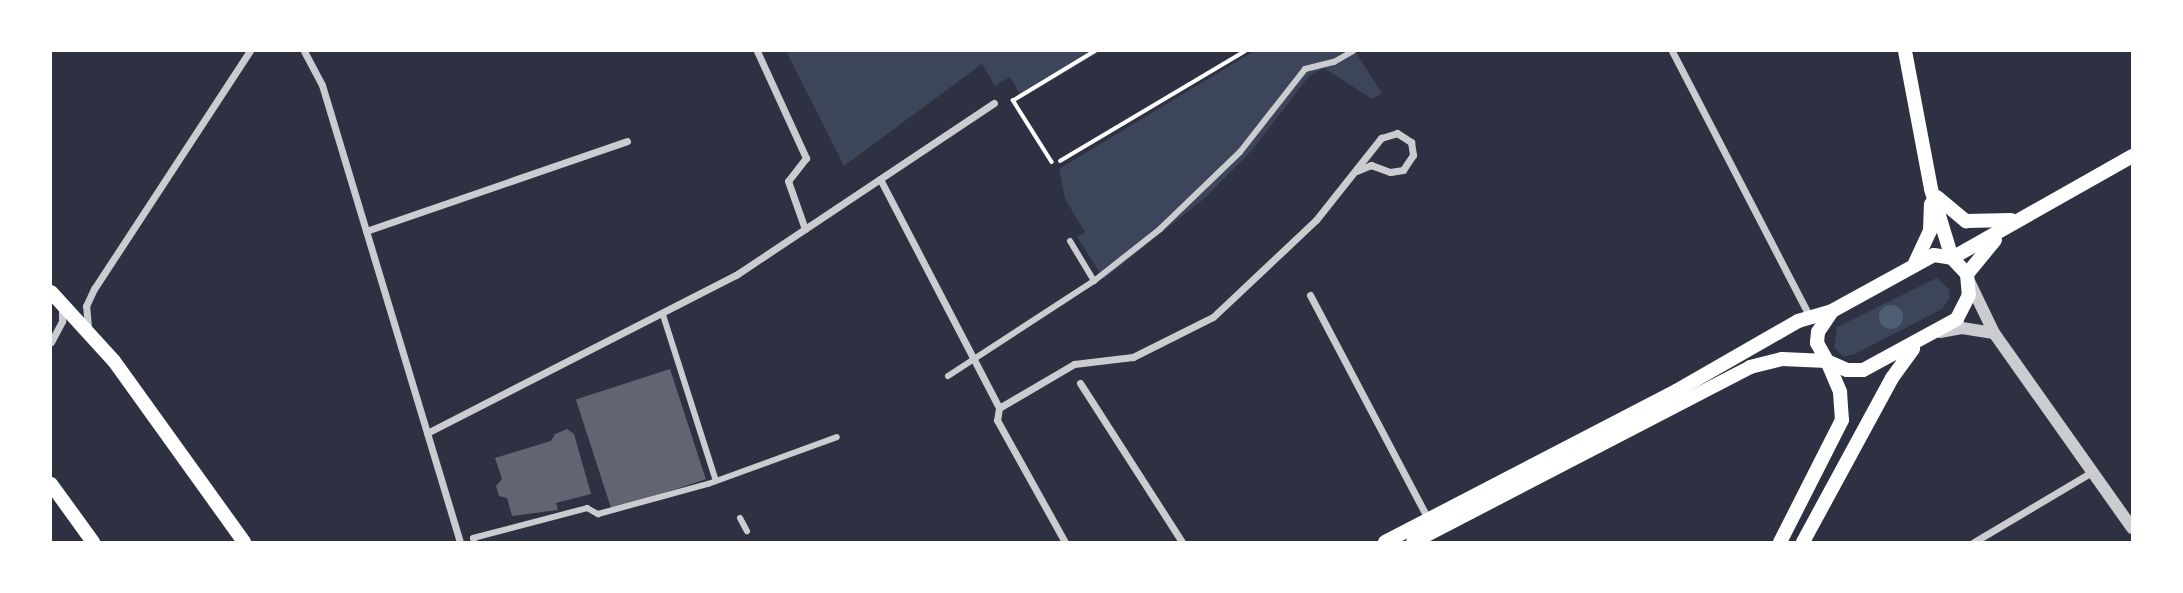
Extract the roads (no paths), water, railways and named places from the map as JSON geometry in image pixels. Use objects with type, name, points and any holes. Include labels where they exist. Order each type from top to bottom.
[{"type":"main road","points":[[1905,51],[1931,189],[1952,258],[1967,274]]},
{"type":"main road","points":[[1413,542],[1431,526],[1810,318],[1832,311],[1915,263],[1934,255],[1952,258],[2132,156]]},
{"type":"main road","points":[[1931,189],[1953,215],[1966,221],[2020,219]]},
{"type":"main road","points":[[1915,263],[1930,232],[1931,189]]},
{"type":"main road","points":[[1385,542],[1431,526],[1750,367],[1782,359],[1827,361],[1847,370],[1863,370],[1937,334],[1965,309],[1967,274],[1976,258],[2020,219]]},
{"type":"main road","points":[[52,294],[90,331],[244,542]]},
{"type":"main road","points":[[1780,542],[1842,420],[1840,392],[1817,343],[1818,332],[1832,311]]},
{"type":"main road","points":[[1803,542],[1892,378],[1917,344]]},
{"type":"main road","points":[[51,484],[93,542]]},
{"type":"street","points":[[90,331],[86,311],[94,289],[250,51]]},
{"type":"street","points":[[304,51],[323,85],[460,542]]},
{"type":"street","points":[[757,51],[806,158],[788,181],[805,229]]},
{"type":"street","points":[[948,376],[1094,281],[1201,192],[1257,132],[1305,69],[1334,62],[1353,51]]},
{"type":"street","points":[[1672,51],[1810,318]]},
{"type":"street","points":[[427,433],[663,315],[736,275],[994,103]]},
{"type":"street","points":[[999,408],[1079,362],[1133,357],[1213,317],[1291,247],[1357,171],[1384,135],[1401,134],[1411,142],[1412,160],[1403,170],[1390,172],[1368,165],[1357,171]]},
{"type":"street","points":[[366,231],[627,141]]},
{"type":"street","points":[[880,179],[999,408],[997,420],[1065,542]]},
{"type":"street","points":[[1070,241],[1094,281]]},
{"type":"street","points":[[1967,274],[1994,332],[2132,528]]},
{"type":"street","points":[[51,342],[62,317],[52,294]]},
{"type":"street","points":[[1310,295],[1431,526]]},
{"type":"street","points":[[663,315],[716,481]]},
{"type":"street","points":[[1937,334],[1957,328],[1994,332]]},
{"type":"street","points":[[1080,383],[1182,542]]},
{"type":"street","points":[[474,542],[473,538],[587,508],[598,514],[716,481],[837,437]]},
{"type":"street","points":[[1974,542],[2092,472]]},
{"type":"street","points":[[740,518],[747,531]]}]
